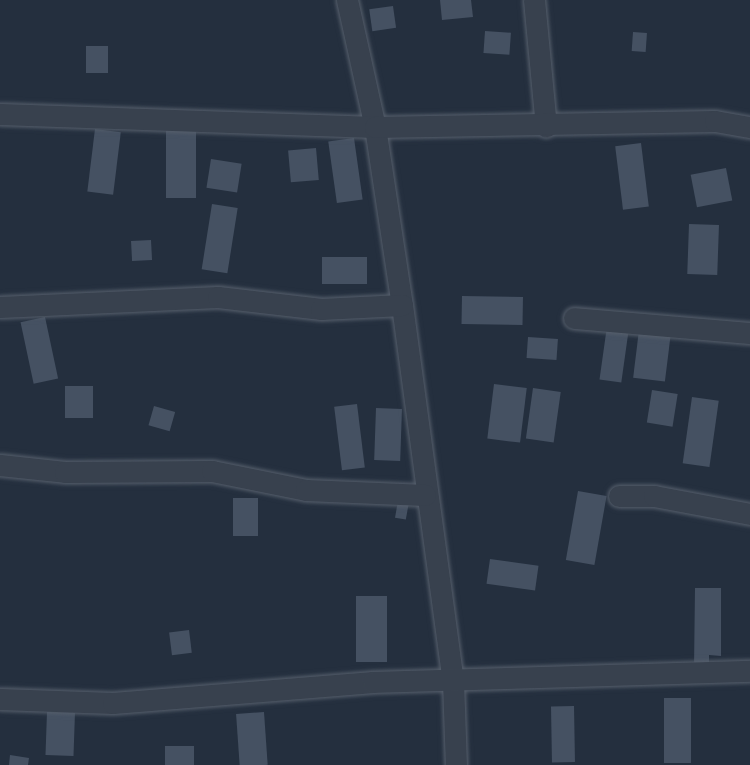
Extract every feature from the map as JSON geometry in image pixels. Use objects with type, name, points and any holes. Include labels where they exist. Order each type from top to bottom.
[{"type":"street","points":[[347,0],[375,127],[402,305],[425,495],[453,681],[456,765]]},
{"type":"street","points":[[534,0],[546,126]]},
{"type":"street","points":[[0,114],[375,127],[715,121],[750,127]]},
{"type":"street","points":[[0,307],[218,297],[321,309],[402,305]]},
{"type":"street","points":[[574,318],[750,333]]},
{"type":"street","points":[[0,465],[65,472],[212,471],[306,490],[425,495]]},
{"type":"street","points":[[619,496],[654,496],[750,514]]},
{"type":"street","points":[[0,699],[113,703],[373,682],[750,671]]},
{"type":"building","points":[[440,0],[471,0],[473,17],[442,20]]},
{"type":"building","points":[[393,6],[396,28],[372,31],[369,9]]},
{"type":"building","points":[[485,31],[511,33],[509,55],[483,53]]},
{"type":"building","points":[[633,32],[647,33],[646,52],[632,51]]},
{"type":"building","points":[[86,46],[108,46],[108,73],[86,73]]},
{"type":"building","points":[[95,129],[121,132],[113,195],[87,192]]},
{"type":"building","points":[[166,130],[196,130],[196,198],[166,198]]},
{"type":"building","points":[[354,138],[363,199],[337,203],[328,142]]},
{"type":"building","points":[[641,143],[649,207],[623,210],[615,146]]},
{"type":"building","points":[[316,148],[319,180],[291,182],[288,150]]},
{"type":"building","points":[[211,159],[242,164],[237,192],[206,188]]},
{"type":"building","points":[[726,168],[732,200],[697,207],[691,175]]},
{"type":"building","points":[[212,204],[238,208],[227,273],[202,269]]},
{"type":"building","points":[[689,224],[719,225],[717,275],[687,274]]},
{"type":"building","points":[[151,240],[152,260],[132,261],[131,241]]},
{"type":"building","points":[[322,257],[367,257],[367,284],[322,284]]},
{"type":"building","points":[[462,296],[523,297],[523,325],[462,324]]},
{"type":"building","points":[[45,317],[58,379],[34,384],[21,322]]},
{"type":"building","points":[[608,319],[630,322],[621,382],[600,379]]},
{"type":"building","points":[[639,330],[671,334],[665,382],[633,378]]},
{"type":"building","points":[[528,337],[558,339],[556,360],[527,358]]},
{"type":"building","points":[[494,384],[527,388],[520,443],[487,439]]},
{"type":"building","points":[[65,386],[93,386],[93,418],[65,418]]},
{"type":"building","points":[[533,388],[561,392],[554,442],[526,439]]},
{"type":"building","points":[[652,390],[678,394],[673,427],[647,423]]},
{"type":"building","points":[[692,397],[719,401],[709,467],[683,463]]},
{"type":"building","points":[[357,404],[365,468],[342,470],[334,407]]},
{"type":"building","points":[[154,406],[175,412],[170,431],[148,425]]},
{"type":"building","points":[[376,408],[402,409],[400,461],[374,460]]},
{"type":"building","points":[[578,491],[607,496],[594,565],[566,560]]},
{"type":"building","points":[[399,495],[410,497],[406,520],[395,518]]},
{"type":"building","points":[[233,498],[258,498],[258,536],[233,536]]},
{"type":"building","points":[[490,559],[539,566],[535,591],[487,584]]},
{"type":"building","points":[[695,588],[721,588],[721,656],[709,655],[709,667],[694,667]]},
{"type":"building","points":[[356,596],[387,596],[387,662],[356,662]]},
{"type":"building","points":[[189,630],[192,653],[172,655],[169,632]]},
{"type":"building","points":[[664,698],[691,698],[691,763],[664,763]]},
{"type":"building","points":[[551,706],[574,706],[575,762],[552,762]]},
{"type":"building","points":[[47,712],[75,713],[73,756],[45,755]]},
{"type":"building","points":[[264,712],[268,765],[240,765],[236,714]]},
{"type":"building","points":[[165,746],[194,746],[194,765],[165,765]]},
{"type":"building","points":[[10,755],[29,758],[28,765],[9,765]]}]
